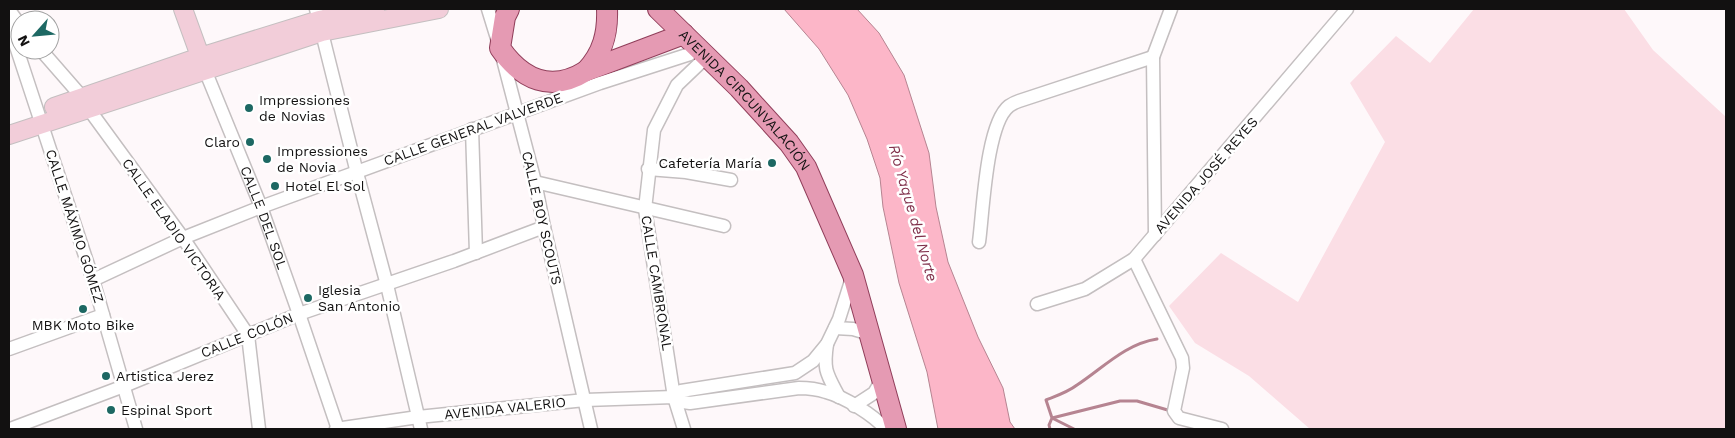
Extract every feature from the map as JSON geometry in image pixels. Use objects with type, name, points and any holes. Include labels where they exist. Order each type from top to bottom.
[{"type":"main road","name":"CALLE DEL SOL","points":[[183,9],[202,64]]},
{"type":"main road","points":[[9,135],[40,119],[85,102],[202,64],[319,20],[375,9]]},
{"type":"main road","points":[[319,20],[439,9]]},
{"type":"main road","points":[[510,9],[505,17],[500,48],[508,60],[528,76],[552,83],[574,78],[586,71],[679,36]]},
{"type":"main road","points":[[586,71],[596,60],[605,39],[607,9]]},
{"type":"main road","name":"AVENIDA CIRCUNVALACIÓN","points":[[645,9],[739,88],[789,143],[806,167],[853,275],[896,429]]},
{"type":"main road","name":"AVENIDA CIRCUNVALACIÓN","points":[[658,9],[695,58],[733,94],[783,148],[819,200]]},
{"type":"main road","points":[[9,123],[40,119]]},
{"type":"street","name":"CALLE BOY SCOUTS","points":[[488,9],[535,182],[591,429]]},
{"type":"street","points":[[1154,235],[1153,57],[1171,9]]},
{"type":"street","name":"AVENIDA JOSÉ REYES","points":[[1037,304],[1085,289],[1134,259],[1347,9]]},
{"type":"street","points":[[319,20],[387,285],[420,423]]},
{"type":"street","points":[[979,242],[990,148],[998,122],[1008,107],[1019,101],[1153,57]]},
{"type":"street","name":"CALLE GENERAL VALVERDE","points":[[93,280],[183,238],[472,129],[600,82],[695,58]]},
{"type":"street","name":"CALLE CAMBRONAL","points":[[684,429],[674,398],[645,209],[648,169],[654,130],[677,84],[695,58]]},
{"type":"street","name":"CALLE MÁXIMO GÓMEZ","points":[[20,60],[93,280],[136,429]]},
{"type":"street","name":"CALLE ELADIO VICTORIA","points":[[49,60],[85,102],[183,238],[248,335],[259,429]]},
{"type":"street","name":"CALLE DEL SOL","points":[[202,64],[261,207],[337,429]]},
{"type":"street","points":[[472,129],[476,253]]},
{"type":"street","points":[[648,169],[686,172],[731,180]]},
{"type":"street","points":[[535,182],[724,226]]},
{"type":"street","name":"CALLE COLÓN","points":[[10,429],[124,386],[299,314],[387,285],[544,227]]},
{"type":"street","points":[[1134,259],[1182,358],[1183,368],[1174,411],[1176,415],[1179,418],[1222,429]]},
{"type":"street","name":"AVENIDA VALERIO","points":[[674,398],[681,391],[795,374],[813,361],[827,344],[839,320],[853,275]]},
{"type":"street","points":[[9,349],[103,315]]},
{"type":"street","points":[[835,328],[870,334]]},
{"type":"street","points":[[827,344],[824,362],[827,374],[839,397]]},
{"type":"street","points":[[854,406],[874,393],[883,378]]},
{"type":"street","name":"AVENIDA VALERIO","points":[[337,429],[420,423],[585,400],[674,398],[690,403],[799,388],[815,388],[839,397],[879,422],[886,429]]},
{"type":"shaded area","points":[[1474,9],[1624,9],[1653,50],[1726,117],[1726,429],[1310,429],[1249,376],[1195,343],[1169,306],[1221,253],[1298,302],[1385,142],[1350,83],[1396,36],[1430,63]]},
{"type":"water","name":"Río Yaque del Norte","points":[[784,9],[857,9],[879,33],[904,75],[929,153],[936,207],[948,262],[978,337],[1003,388],[1010,422],[1015,429],[938,429],[927,372],[899,283],[883,207],[880,178],[867,139],[848,95],[819,49]]},
{"type":"waterway","points":[[1074,429],[1052,418],[1046,400],[1062,394],[1124,351],[1157,339]]},
{"type":"waterway","points":[[1052,418],[1120,401],[1137,401],[1171,411]]},
{"type":"waterway","points":[[1050,429],[1049,425],[1052,418]]},
{"type":"place","name":"Impressiones de Novias","points":[[249,108]]},
{"type":"place","name":"Claro","points":[[250,142]]},
{"type":"place","name":"Impressiones de Novia","points":[[267,159]]},
{"type":"place","name":"Cafetería María","points":[[772,163]]},
{"type":"place","name":"Hotel El Sol","points":[[275,186]]},
{"type":"place","name":"Iglesia San Antonio","points":[[308,298]]},
{"type":"place","name":"MBK Moto Bike","points":[[83,309]]},
{"type":"place","name":"Artistica Jerez","points":[[106,376]]},
{"type":"place","name":"Espinal Sport","points":[[111,410]]}]
